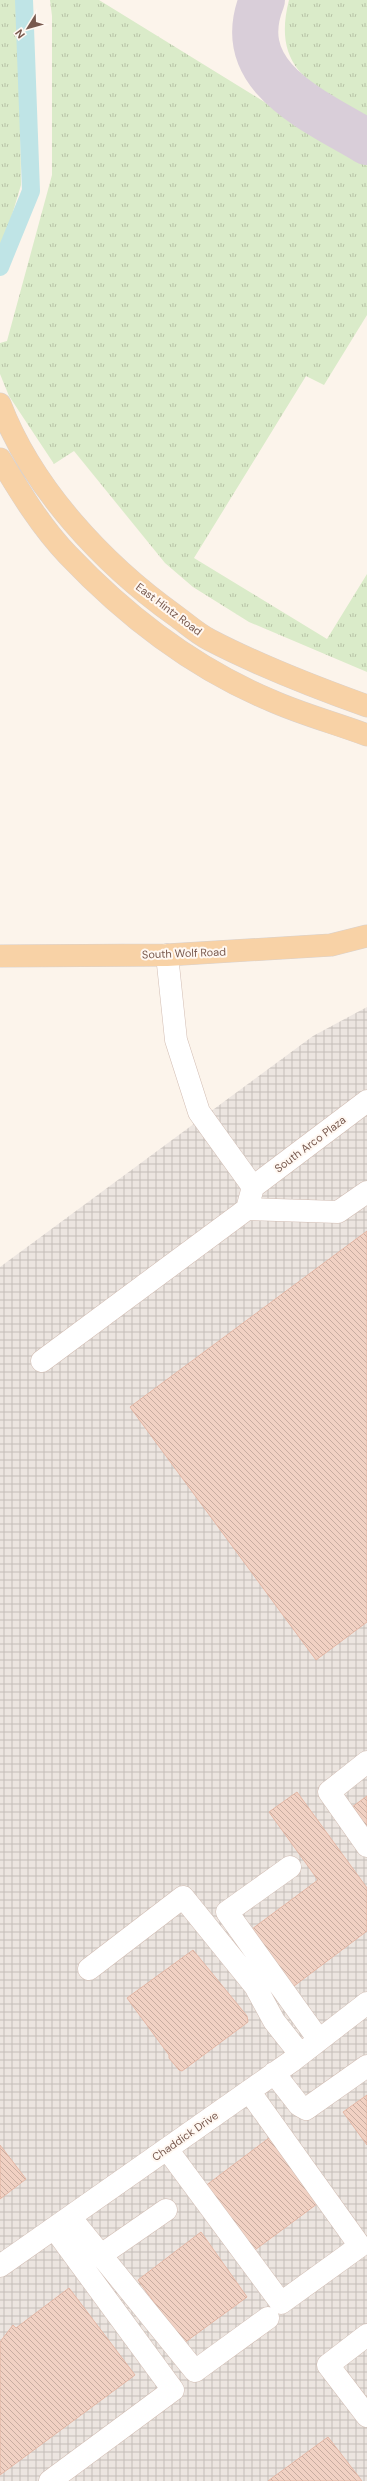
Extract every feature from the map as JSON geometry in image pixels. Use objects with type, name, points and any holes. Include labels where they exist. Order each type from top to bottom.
[{"type":"main road","name":"East Hintz Road","points":[[0,404],[9,427],[33,469],[81,533],[144,593],[209,640],[320,689],[367,706]]},
{"type":"main road","points":[[0,459],[19,491],[67,554],[130,614],[195,661],[270,700],[367,735]]},
{"type":"main road","name":"South Wolf Road","points":[[0,956],[167,955],[331,944],[367,936]]},
{"type":"street","points":[[167,955],[178,1048],[199,1112],[233,1156],[253,1186],[247,1209]]},
{"type":"street","name":"South Arco Plaza","points":[[253,1186],[367,1101]]},
{"type":"street","points":[[42,1361],[247,1209],[338,1212],[367,1192]]},
{"type":"street","points":[[367,1762],[329,1792],[367,1846]]},
{"type":"street","points":[[290,1867],[226,1912],[319,2040]]},
{"type":"street","points":[[89,1969],[183,1897],[255,1986],[274,2021],[300,2054]]},
{"type":"street","name":"Chaddick Drive","points":[[0,2266],[274,2074],[367,2003]]},
{"type":"street","points":[[274,2074],[299,2105],[306,2109],[367,2066]]},
{"type":"street","points":[[167,2149],[281,2303],[360,2246],[248,2091]]},
{"type":"street","points":[[101,2255],[166,2210]]},
{"type":"street","points":[[62,2223],[101,2255],[195,2371],[268,2318]]},
{"type":"street","points":[[50,2481],[173,2390],[62,2223]]},
{"type":"street","points":[[367,2335],[328,2365],[367,2416]]},
{"type":"shaded area","points":[[367,1007],[367,2481],[0,2481],[0,1267],[313,1036]]},
{"type":"green space","points":[[0,0],[18,0],[21,185],[0,255]]},
{"type":"green space","points":[[50,0],[99,0],[367,165],[367,315],[324,385],[306,376],[194,558],[327,639],[367,574],[367,672],[249,622],[193,587],[165,563],[74,451],[54,464],[9,396],[0,374],[0,343],[7,341],[52,175],[52,16]]},
{"type":"green space","points":[[289,0],[367,0],[367,119],[351,111],[321,91],[299,71],[292,60],[287,47],[285,34]]},
{"type":"building","points":[[367,1231],[367,1622],[316,1660],[130,1407]]},
{"type":"building","points":[[297,1792],[367,1888],[367,1931],[290,1989],[248,1932],[318,1880],[269,1812]]},
{"type":"building","points":[[367,1796],[367,1834],[348,1810]]},
{"type":"building","points":[[193,1950],[247,2016],[248,2022],[182,2071],[179,2070],[169,2058],[169,2055],[127,1998]]},
{"type":"building","points":[[367,2095],[367,2145],[343,2112]]},
{"type":"building","points":[[273,2135],[321,2201],[248,2255],[200,2190]]},
{"type":"building","points":[[0,2145],[26,2179],[0,2199]]},
{"type":"building","points":[[201,2232],[247,2297],[184,2343],[138,2280]]},
{"type":"building","points":[[69,2288],[135,2375],[0,2475],[0,2342],[13,2325],[16,2328]]},
{"type":"building","points":[[328,2437],[362,2481],[268,2481]]},
{"type":"waterway","points":[[0,267],[31,191],[24,0]]},
{"type":"taxiway","points":[[262,0],[255,27],[258,50],[268,70],[283,88],[302,103],[367,142]]}]
